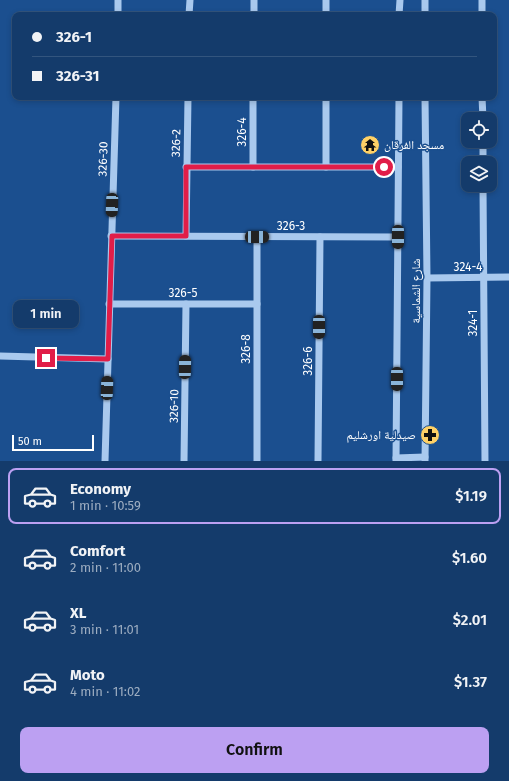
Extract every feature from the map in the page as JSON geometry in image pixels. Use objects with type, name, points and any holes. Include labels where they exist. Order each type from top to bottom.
[{"type":"street","points":[[118,0],[118,12]]},
{"type":"street","points":[[189,12],[190,0]]},
{"type":"street","points":[[254,0],[254,12]]},
{"type":"street","points":[[326,0],[326,12]]},
{"type":"street","points":[[400,0],[400,12]]},
{"type":"street","points":[[425,0],[425,12]]},
{"type":"street","points":[[482,0],[482,12]]},
{"type":"street","name":"326-30","points":[[105,461],[116,100]]},
{"type":"street","name":"326-2","points":[[186,236],[188,100]]},
{"type":"street","name":"326-4","points":[[253,167],[254,100]]},
{"type":"street","points":[[326,100],[326,167]]},
{"type":"street","name":"شارع الشماسية","points":[[396,460],[399,100]]},
{"type":"street","name":"شارع الشماسية","points":[[425,459],[427,278],[426,100]]},
{"type":"street","points":[[482,100],[483,112]]},
{"type":"street","points":[[186,167],[398,167]]},
{"type":"street","name":"324-1","points":[[483,192],[484,461]]},
{"type":"street","name":"326-3","points":[[112,236],[398,237]]},
{"type":"street","name":"326-8","points":[[257,237],[257,461]]},
{"type":"street","name":"326-6","points":[[318,461],[320,237]]},
{"type":"street","name":"324-4","points":[[427,278],[509,278]]},
{"type":"street","name":"326-5","points":[[110,304],[257,304]]},
{"type":"street","name":"326-10","points":[[184,461],[186,304]]},
{"type":"street","points":[[0,356],[108,359]]},
{"type":"street","points":[[396,460],[425,459]]},
{"type":"place","name":"مسجد الفرقان","points":[[370,145]]},
{"type":"place","name":"صيدلية اورشليم","points":[[430,435]]},
{"type":"route","points":[[46,358],[108,359],[112,236],[186,236],[186,167],[384,167]]}]
